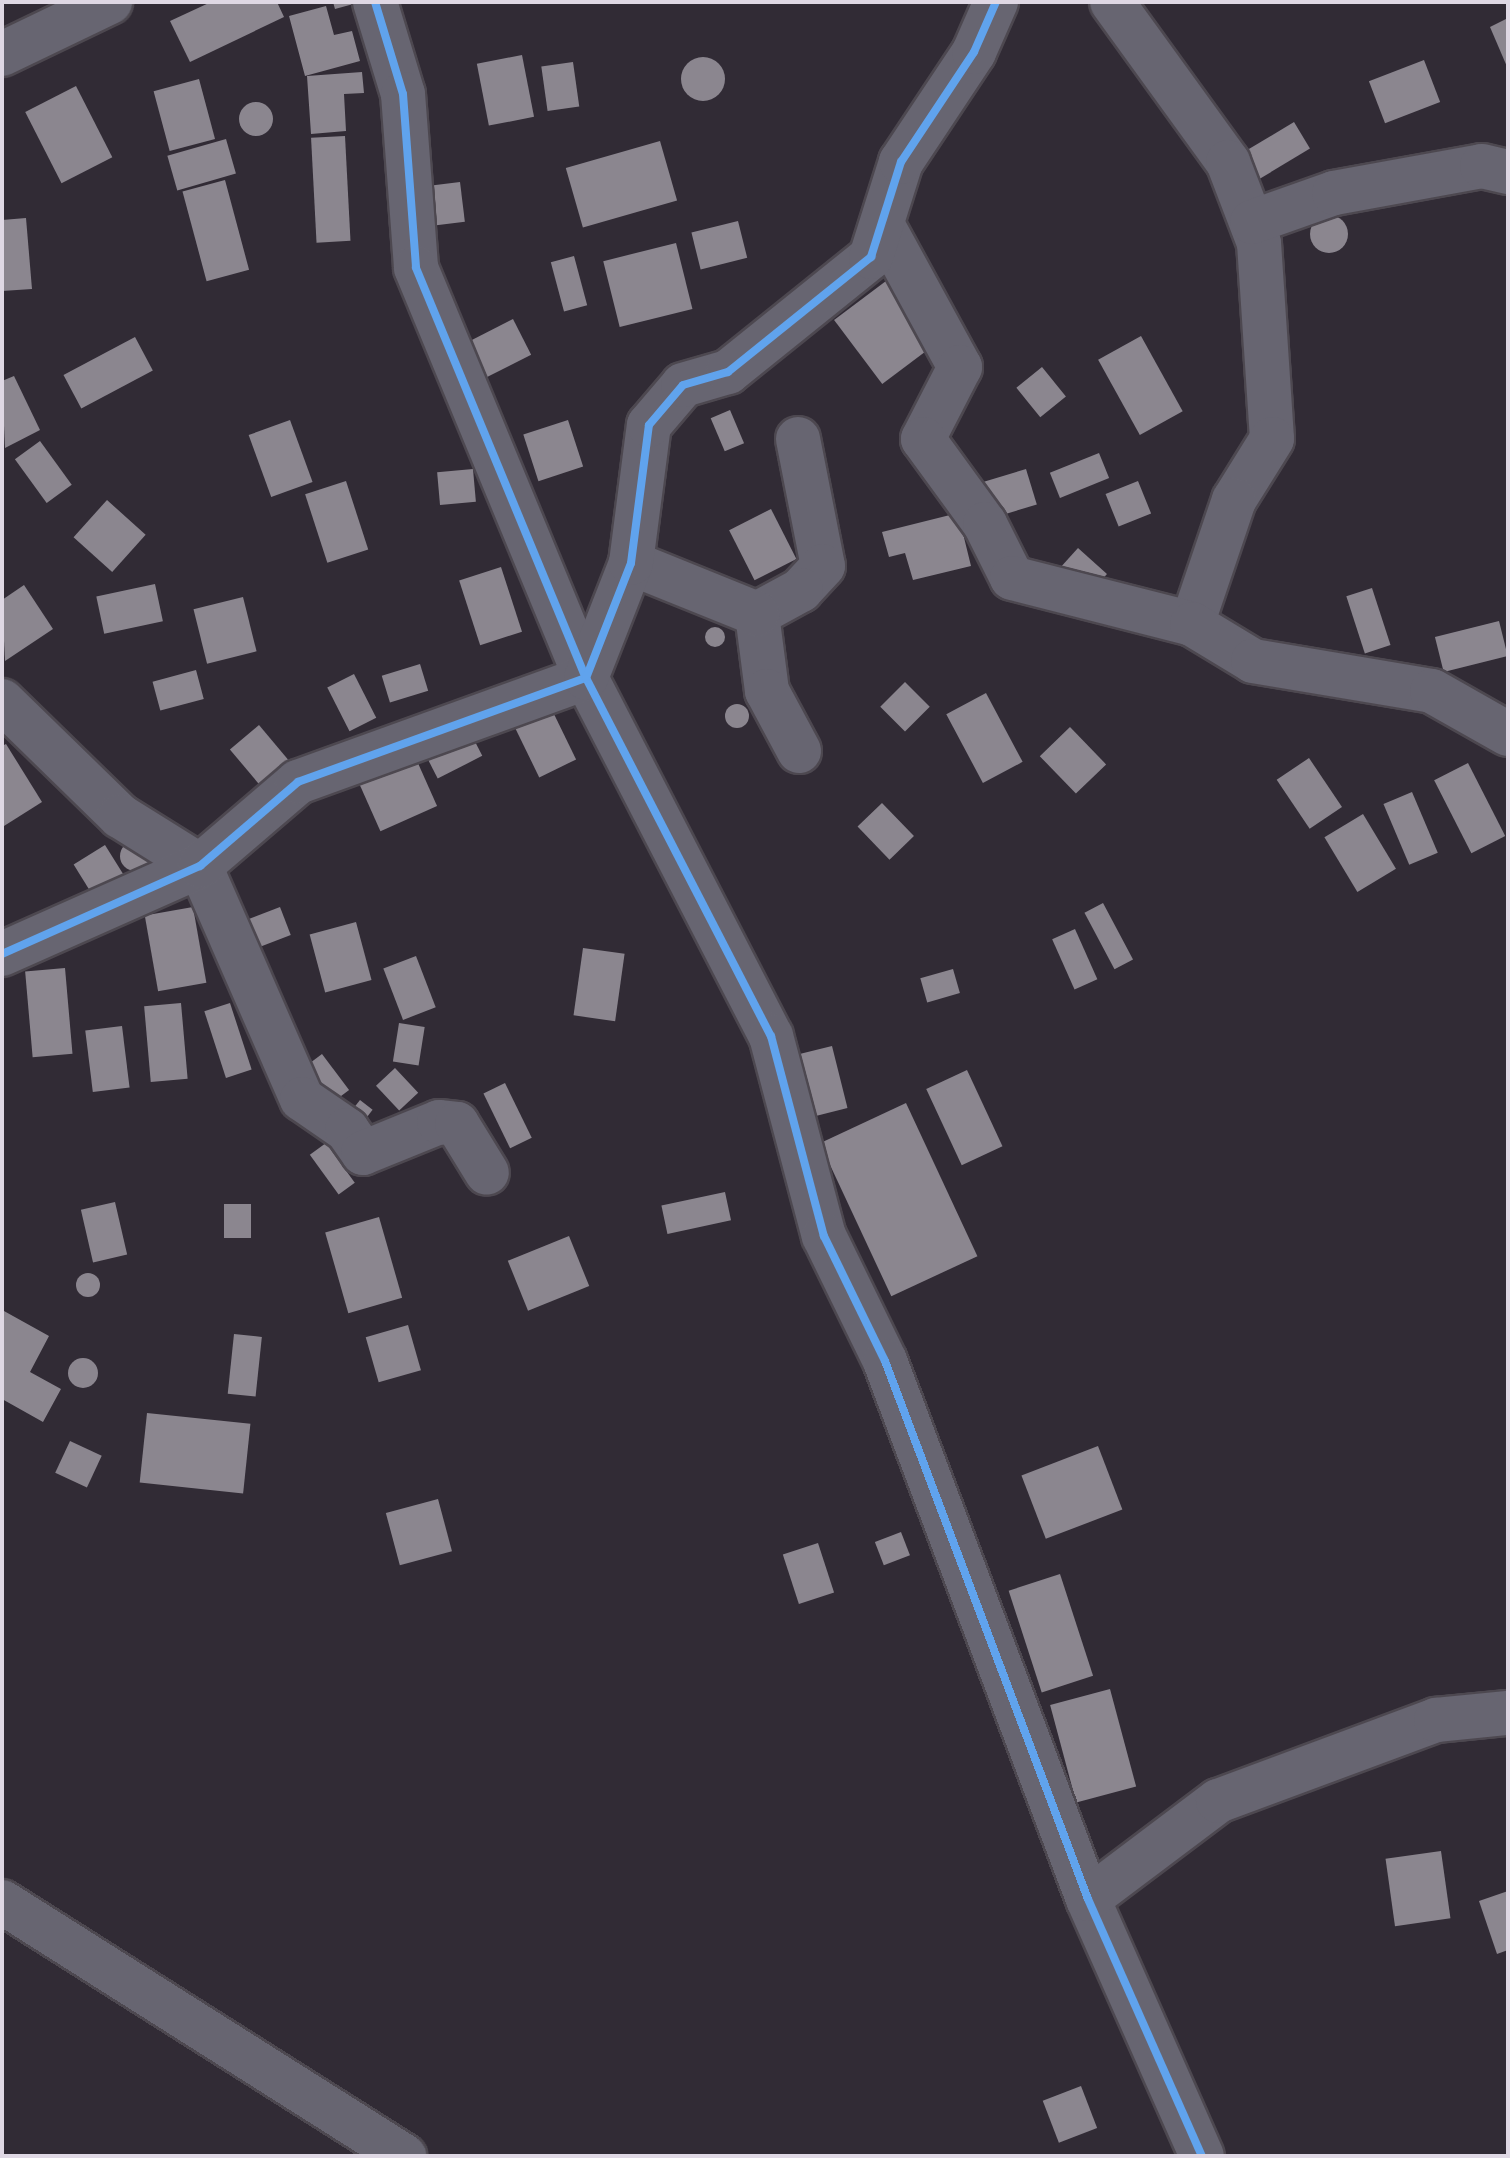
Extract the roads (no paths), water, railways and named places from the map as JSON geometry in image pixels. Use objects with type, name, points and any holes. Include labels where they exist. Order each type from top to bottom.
[{"type":"street","points":[[375,2],[403,94],[416,268],[586,678],[771,1036],[824,1236],[885,1361],[1088,1899],[1202,2156]]},
{"type":"street","points":[[2,954],[200,866],[298,782],[586,678],[631,563],[649,425],[683,385],[728,372],[871,257],[901,162],[974,52],[996,2]]},
{"type":"street","points":[[1112,2],[1228,162],[1259,243],[1272,439],[1234,500],[1192,624]]},
{"type":"street","points":[[2,54],[102,3]]},
{"type":"street","points":[[1252,222],[1334,193],[1482,166],[1508,172]]},
{"type":"street","points":[[883,226],[960,367],[923,439],[985,524],[1012,578],[1192,624],[1253,661],[1432,691],[1508,734]]},
{"type":"street","points":[[757,614],[801,590],[823,566],[798,439]]},
{"type":"street","points":[[631,563],[757,614]]},
{"type":"street","points":[[757,614],[767,691],[799,751]]},
{"type":"street","points":[[2,701],[120,816],[200,866],[302,1099],[347,1130],[363,1153],[439,1122],[457,1124],[487,1173]]},
{"type":"street","points":[[1088,1899],[1218,1801],[1436,1720],[1508,1713]]},
{"type":"street","points":[[2,1902],[404,2156]]}]
